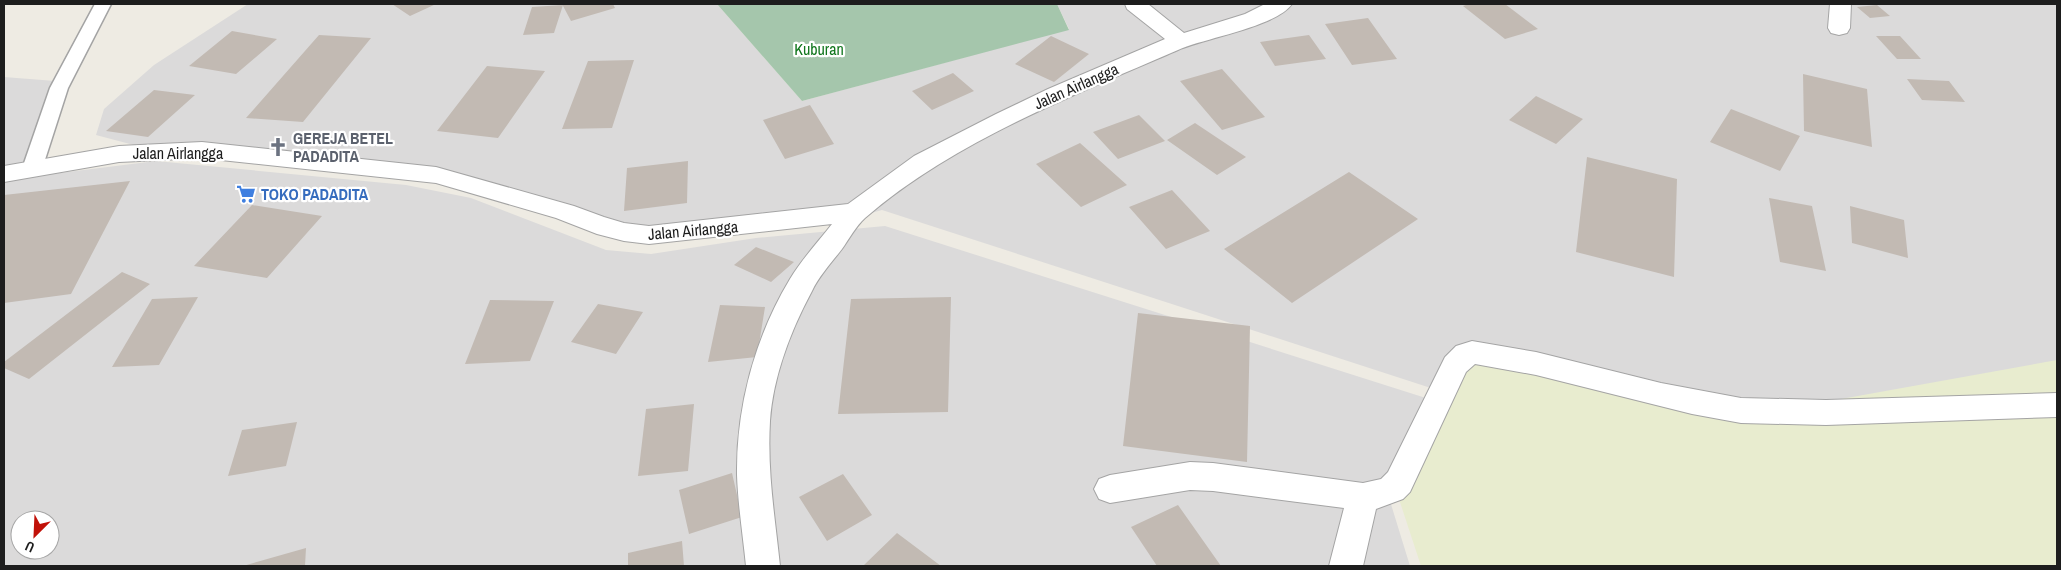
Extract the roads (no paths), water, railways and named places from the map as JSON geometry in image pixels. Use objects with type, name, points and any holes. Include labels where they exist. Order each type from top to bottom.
[{"type":"street","points":[[1135,4],[1180,42]]},
{"type":"street","name":"Jalan Airlangga","points":[[4,174],[119,154],[202,150],[436,175],[565,212],[597,225],[624,232],[649,235],[676,234],[814,216],[854,213],[923,162],[960,141],[1056,94],[1180,42],[1253,19],[1282,4]]},
{"type":"street","points":[[1838,28],[1840,4]]},
{"type":"street","points":[[763,566],[753,475],[755,419],[766,366],[783,322],[801,284],[854,213]]},
{"type":"street","points":[[1110,489],[1172,478],[1205,477],[1363,497],[1378,495],[1392,489],[1399,482],[1455,365],[1466,354],[1472,352],[1543,364],[1668,396],[1724,408],[1771,413],[1898,411],[2057,405]]},
{"type":"street","points":[[1346,566],[1363,497]]},
{"type":"lane","points":[[32,169],[59,88],[102,4]]},
{"type":"place","name":"GEREJA BETEL PADADITA","points":[[278,147]]},
{"type":"place","name":"TOKO PADADITA","points":[[246,194]]},
{"type":"park label","name":"Kuburan","points":[[819,49]]}]
